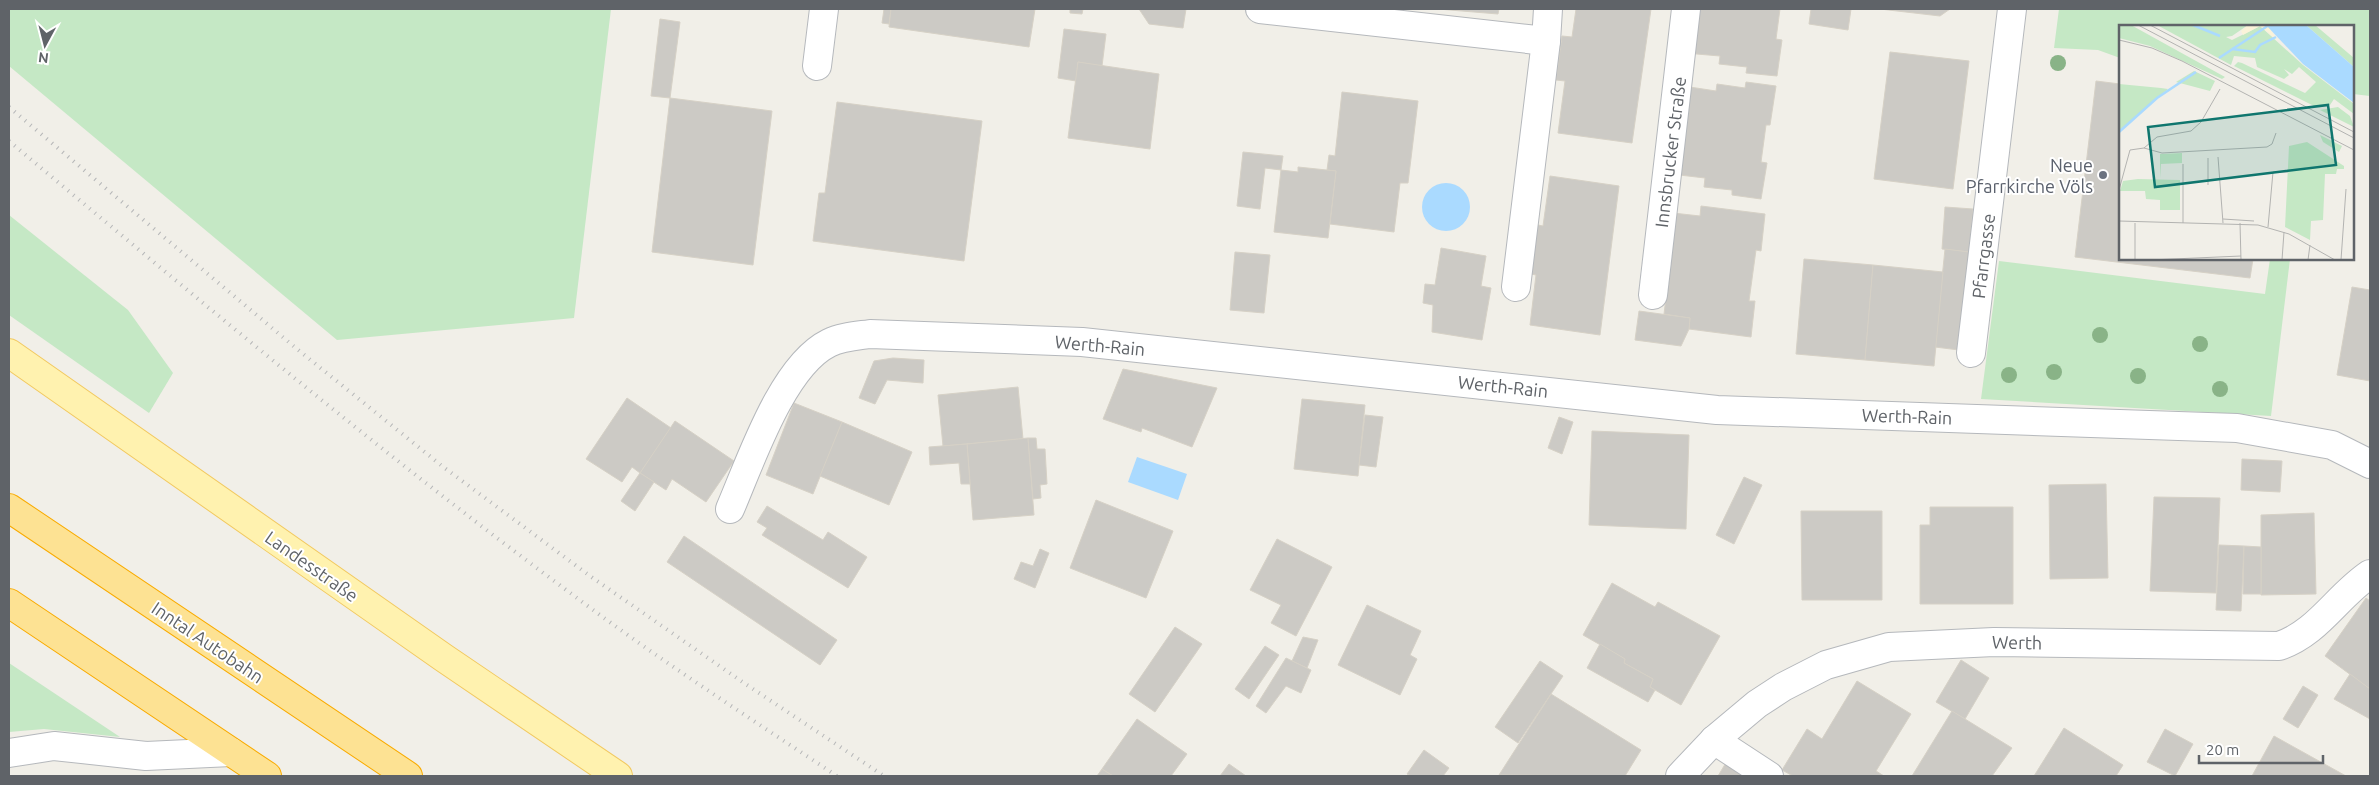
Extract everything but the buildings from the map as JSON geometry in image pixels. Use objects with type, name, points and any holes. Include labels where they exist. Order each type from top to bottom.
[{"type":"highway","name":"Inntal Autobahn","points":[[9,508],[408,776]]},
{"type":"highway","points":[[9,603],[267,776]]},
{"type":"main road","name":"Landesstraße","points":[[9,352],[355,596],[618,776]]},
{"type":"street","points":[[817,66],[824,9]]},
{"type":"street","points":[[1260,9],[1546,41]]},
{"type":"street","points":[[1516,287],[1546,41],[1548,9]]},
{"type":"street","name":"Innsbrucker Straße","points":[[1653,295],[1686,9]]},
{"type":"street","name":"Pfarrgasse","points":[[1971,353],[2012,9]]},
{"type":"street","name":"Werth-Rain","points":[[730,509],[779,400],[798,369],[811,355],[828,343],[850,336],[870,334],[1082,342],[1717,410],[2237,428],[2332,445],[2370,464]]},
{"type":"street","name":"Werth","points":[[1680,776],[1714,740],[1757,704],[1783,687],[1826,664],[1889,647],[1994,642],[2279,646],[2295,641],[2315,626],[2370,574]]},
{"type":"street","points":[[1714,740],[1769,776]]},
{"type":"street","points":[[9,753],[54,746],[146,756],[231,752]]},
{"type":"green space","points":[[9,9],[611,9],[574,318],[337,340],[9,66]]},
{"type":"green space","points":[[2059,9],[2370,9],[2370,96],[2354,94],[2354,25],[2119,25],[2119,58],[2098,50],[2054,48]]},
{"type":"green space","points":[[9,215],[128,310],[173,373],[149,413],[9,315]]},
{"type":"green space","points":[[2270,260],[2290,260],[2271,416],[1981,399],[1999,261],[2265,294]]},
{"type":"green space","points":[[9,663],[120,737],[44,729],[9,732]]},
{"type":"water","points":[[1446,183],[1455,185],[1463,190],[1468,198],[1470,207],[1468,216],[1463,224],[1455,229],[1446,231],[1437,229],[1429,224],[1424,216],[1422,207],[1424,198],[1429,190],[1437,185]]},
{"type":"water","points":[[1137,457],[1187,474],[1178,500],[1128,482]]},
{"type":"railway","points":[[9,107],[297,349],[442,466],[590,576],[744,683],[884,776]]},
{"type":"railway","points":[[9,141],[287,372],[500,541],[638,642],[837,776]]},
{"type":"place","name":"Neue Pfarrkirche Völs","points":[[2103,175]]}]
